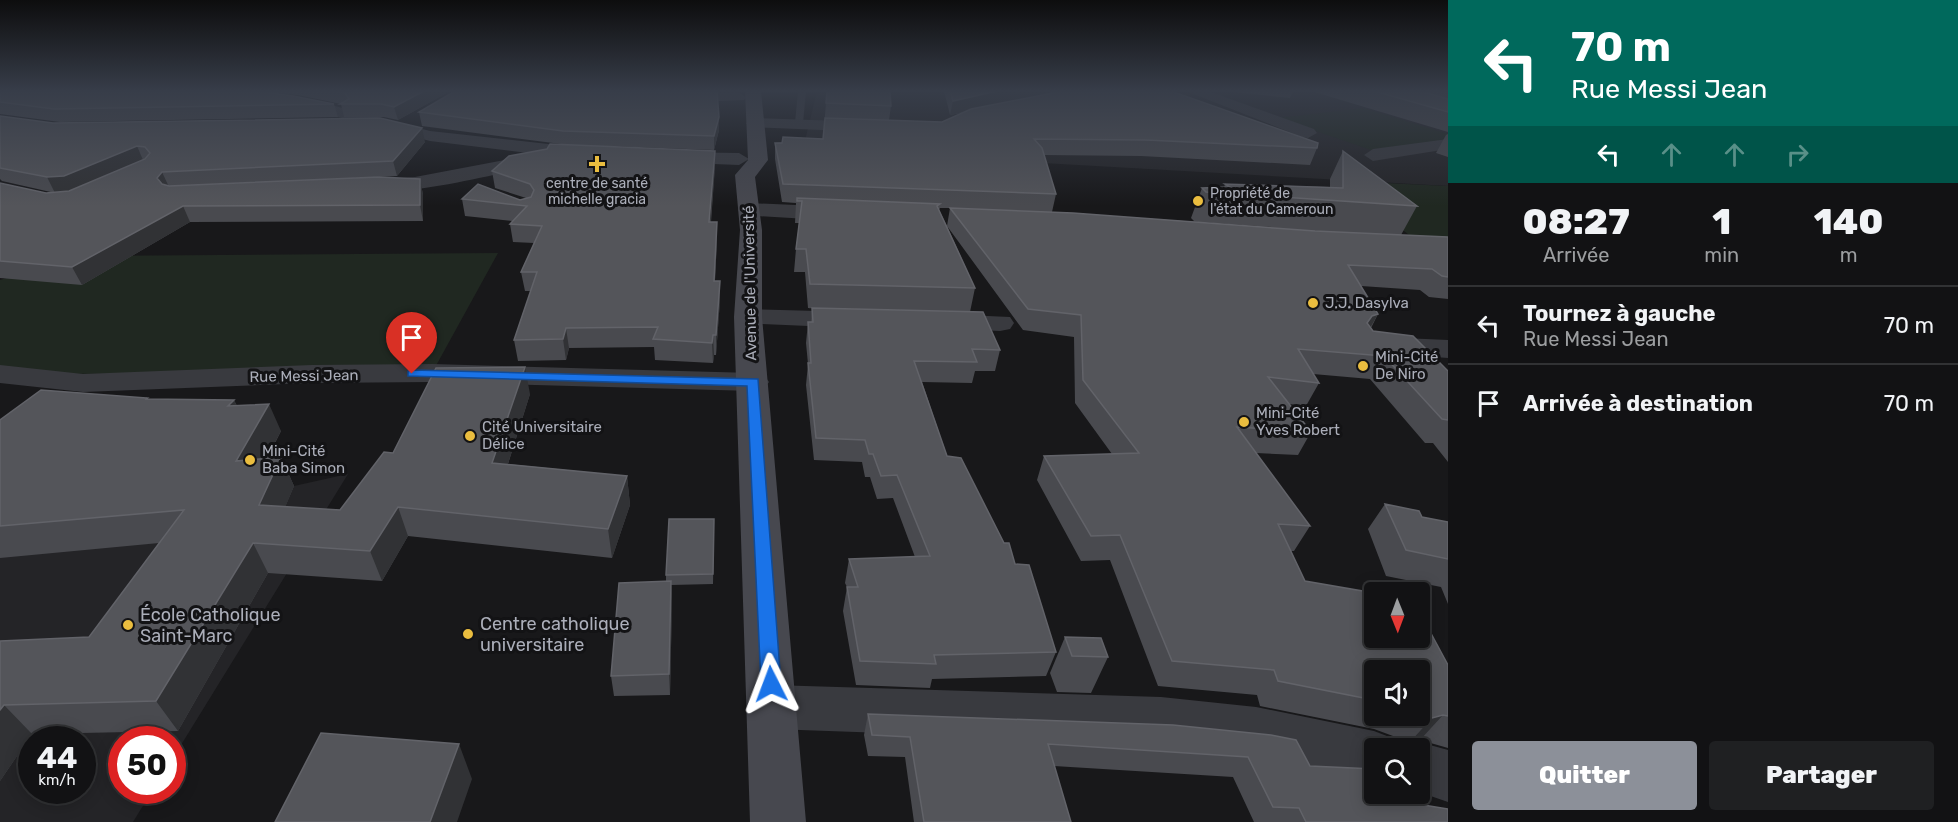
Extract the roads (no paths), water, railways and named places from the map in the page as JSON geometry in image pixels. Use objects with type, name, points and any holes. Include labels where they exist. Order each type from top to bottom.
[{"type":"main road","name":"Avenue de l'Université","points":[[743,129],[748,317],[778,822]]},
{"type":"main road","points":[[744,181],[758,160],[756,129]]},
{"type":"street","points":[[405,129],[430,136],[564,153],[607,155]]},
{"type":"street","points":[[1296,129],[1308,134]]},
{"type":"street","points":[[1373,155],[1448,144]]},
{"type":"street","points":[[361,186],[416,183],[472,174],[564,153]]},
{"type":"street","points":[[650,157],[867,214]]},
{"type":"street","points":[[472,174],[463,185],[483,192]]},
{"type":"street","points":[[748,317],[880,320]]},
{"type":"street","points":[[916,321],[1000,323]]},
{"type":"street","points":[[1372,345],[1448,349]]},
{"type":"street","name":"Rue Messi Jean","points":[[0,374],[83,383],[421,373],[753,382]]},
{"type":"street","points":[[772,707],[1161,720],[1256,730],[1364,754]]},
{"type":"street","points":[[1430,770],[1448,776]]},
{"type":"place","name":"centre de santé michelle gracia","points":[[597,164]]},
{"type":"place","name":"Propriété de l'état du Cameroun","points":[[1198,201]]},
{"type":"place","name":"J.J. Dasylva","points":[[1313,303]]},
{"type":"place","name":"Mini-Cité De Niro","points":[[1363,366]]},
{"type":"place","name":"Mini-Cité Yves Robert","points":[[1244,422]]},
{"type":"place","name":"Cité Universitaire Délice","points":[[470,436]]},
{"type":"place","name":"Mini-Cité Baba Simon","points":[[250,460]]},
{"type":"place","name":"École Catholique Saint-Marc","points":[[128,625]]},
{"type":"place","name":"Centre catholique universitaire","points":[[468,634]]}]
